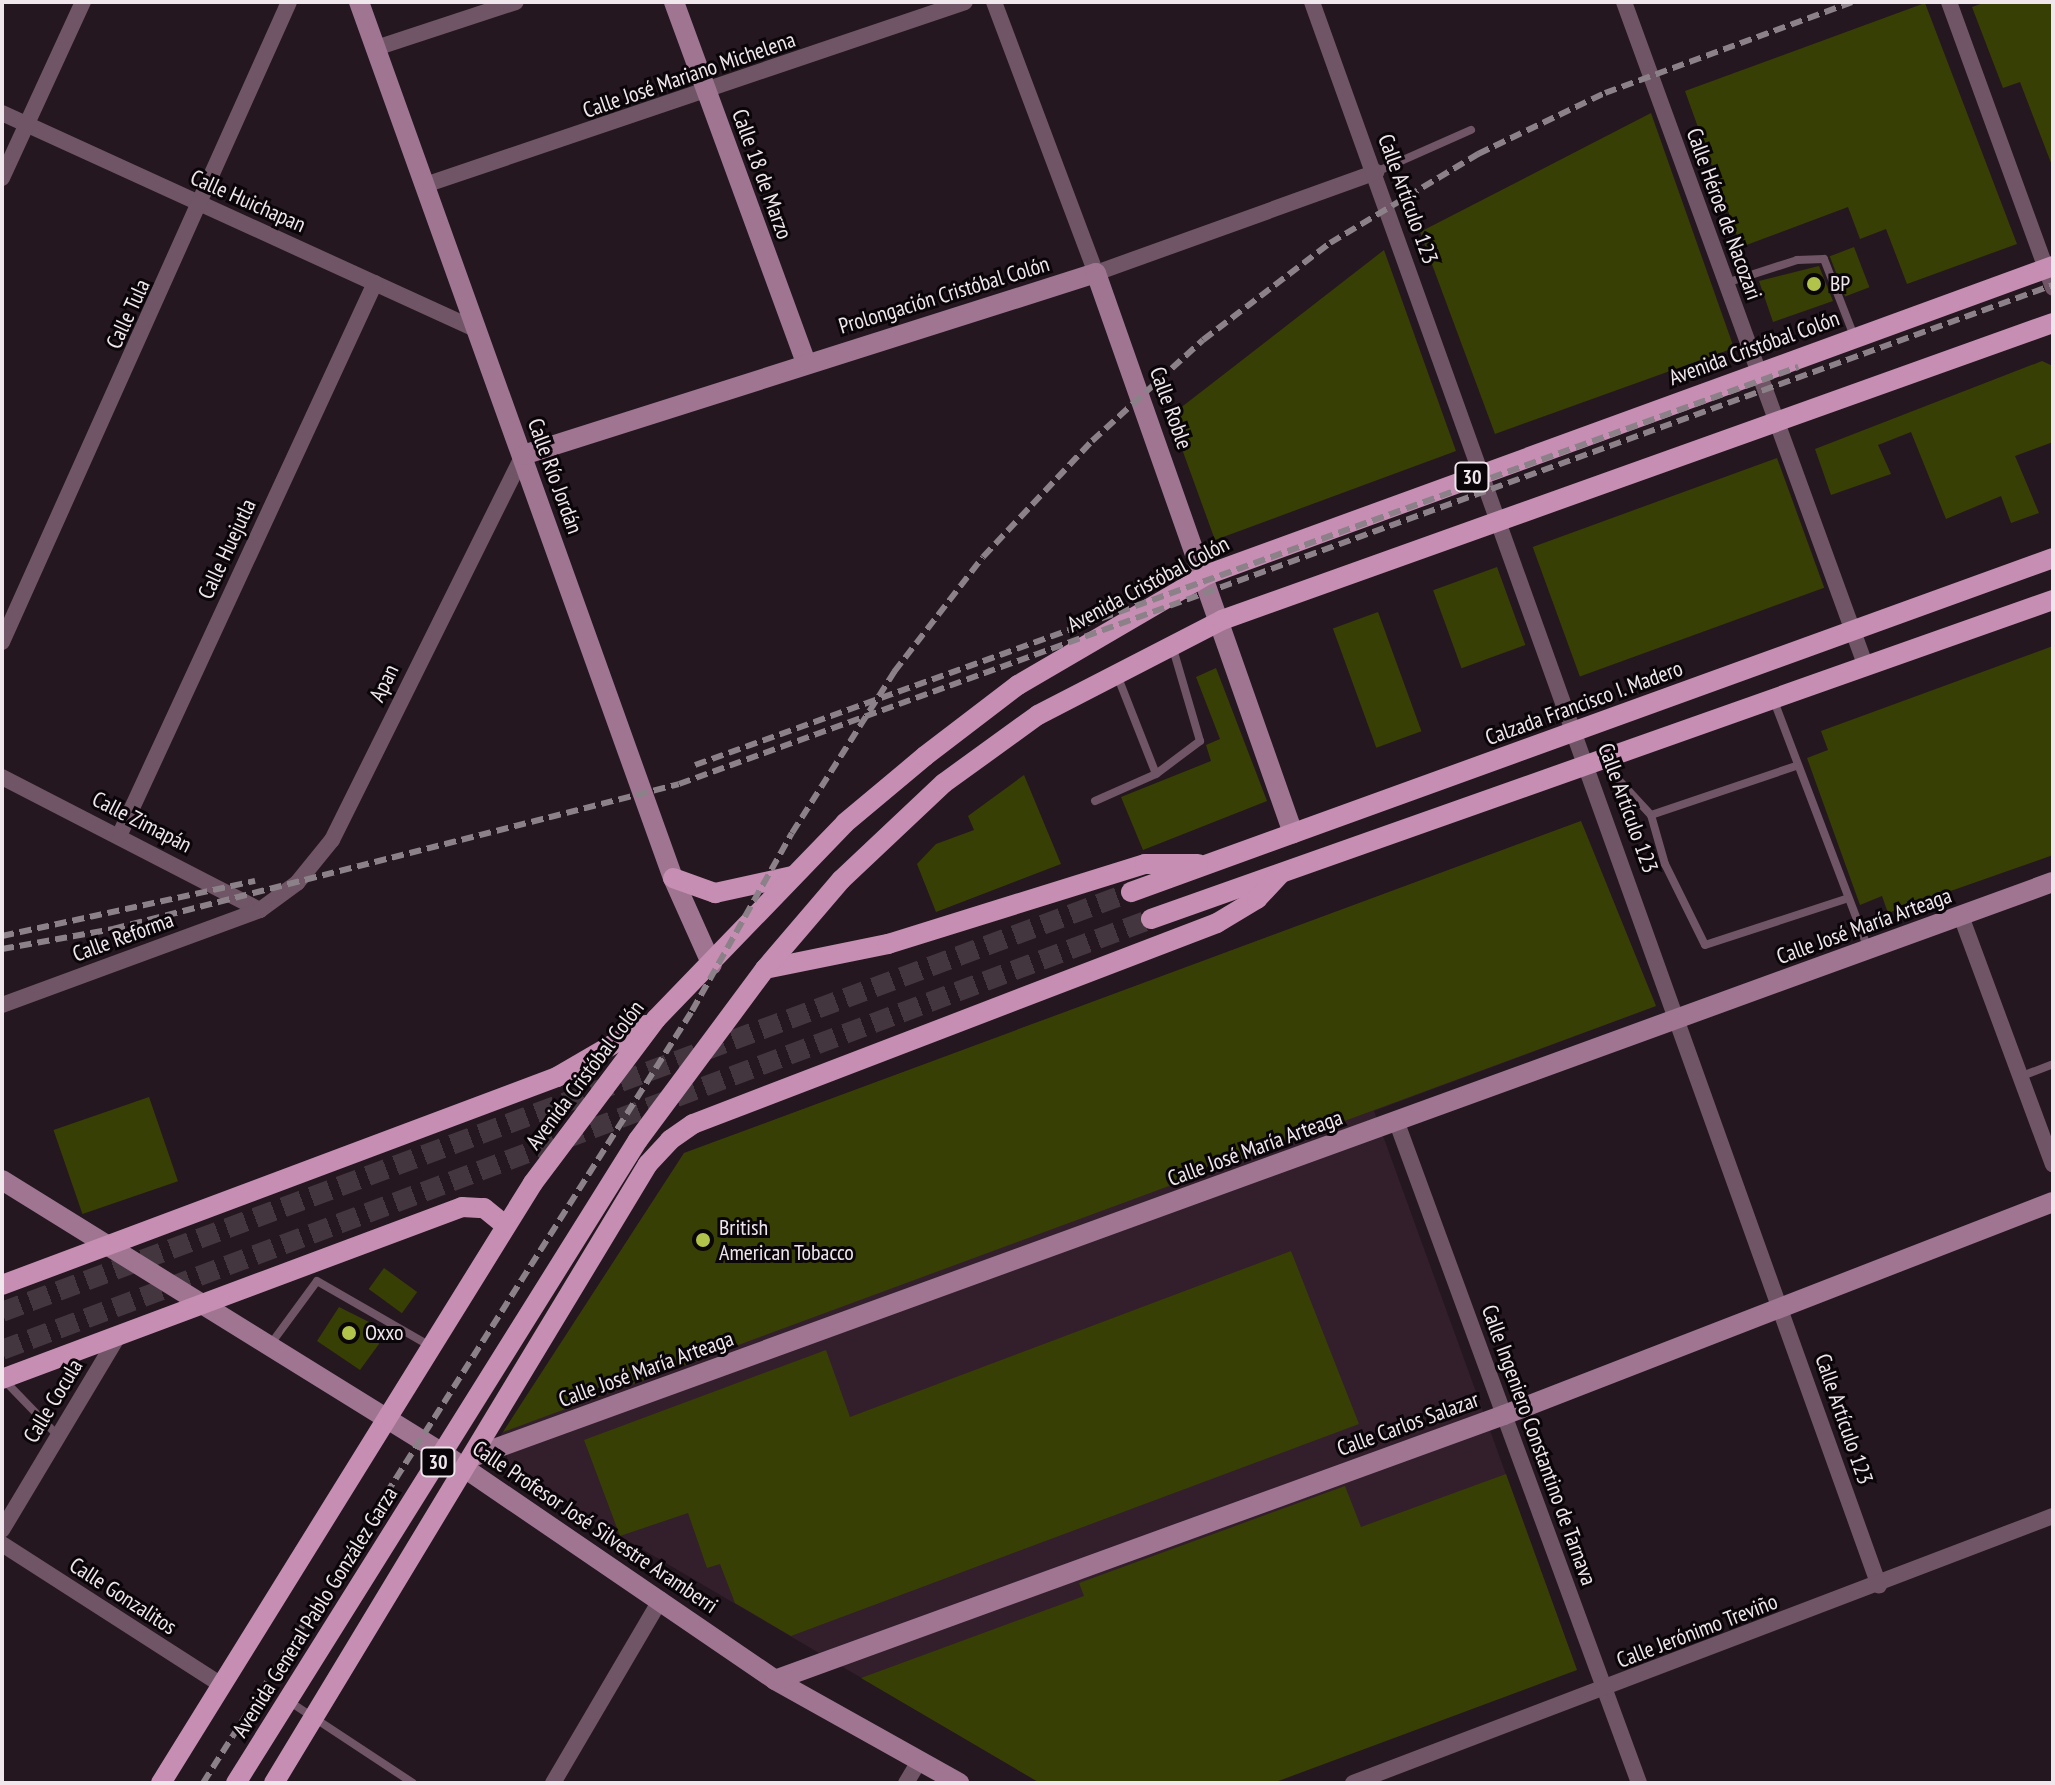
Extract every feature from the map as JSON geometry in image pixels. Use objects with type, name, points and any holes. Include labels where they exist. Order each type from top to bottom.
[{"type":"main road","name":"Avenida Cristóbal Colón","points":[[533,1183],[656,1019],[712,965],[792,876],[925,756],[1018,685],[1206,575],[2049,267]]},
{"type":"main road","name":"30","points":[[765,969],[841,880],[944,783],[1038,715],[1115,670],[1222,620],[2053,323]]},
{"type":"main road","name":"Calzada Francisco I. Madero","points":[[1131,892],[2053,558]]},
{"type":"main road","points":[[1151,919],[1596,766],[2053,600]]},
{"type":"main road","points":[[925,756],[944,783]]},
{"type":"main road","points":[[765,969],[888,944],[1145,864],[1206,864]]},
{"type":"main road","points":[[469,1462],[648,1164],[693,1124],[1192,934],[1257,899],[1281,873]]},
{"type":"main road","points":[[673,878],[715,893],[792,876]]},
{"type":"main road","name":"Avenida General Pablo González Garza","points":[[236,1783],[285,1699],[444,1454],[638,1140],[765,969]]},
{"type":"main road","points":[[2,1285],[557,1077],[656,1019]]},
{"type":"main road","name":"Avenida General Pablo González Garza","points":[[161,1783],[533,1183]]},
{"type":"main road","points":[[2,1378],[462,1207],[484,1208],[506,1226]]},
{"type":"main road","name":"30","points":[[274,1783],[469,1462]]},
{"type":"street","points":[[2,178],[83,2]]},
{"type":"street","name":"Calle Tula","points":[[2,642],[203,205],[289,2]]},
{"type":"street","name":"Calle Río Jordán","points":[[359,2],[673,878],[712,965]]},
{"type":"street","points":[[376,48],[516,2]]},
{"type":"street","name":"Calle 18 de Marzo","points":[[674,2],[806,363]]},
{"type":"street","name":"Calle José Mariano Michelena","points":[[425,185],[707,94],[965,2]]},
{"type":"street","name":"Calle Roble","points":[[994,2],[1206,575],[1293,833]]},
{"type":"street","name":"Calle Artículo 123","points":[[1312,2],[1376,172],[1497,522],[1577,731],[1596,766],[1679,1018],[1879,1586]]},
{"type":"street","name":"Calle Héroe de Nacozari","points":[[1624,2],[1866,667]]},
{"type":"street","points":[[1949,2],[2049,267],[2053,288]]},
{"type":"street","name":"Calle Huichapan","points":[[2,113],[475,329]]},
{"type":"street","name":"Prolongación Cristóbal Colón","points":[[523,455],[1096,273],[1376,172]]},
{"type":"street","name":"Calle Huejutla","points":[[120,834],[375,283]]},
{"type":"street","name":"Apan","points":[[260,910],[297,883],[332,840],[523,455]]},
{"type":"street","name":"Calle Zimapán","points":[[2,777],[120,834],[260,910]]},
{"type":"street","name":"Calle José María Arteaga","points":[[469,1462],[2053,882]]},
{"type":"street","name":"Calle Reforma","points":[[2,1005],[260,910]]},
{"type":"street","points":[[1961,916],[2053,1165]]},
{"type":"street","name":"Calle Ingeniero Constantino de Tarnava","points":[[1397,1123],[1639,1783]]},
{"type":"street","name":"Calle Profesor José Silvestre Aramberri","points":[[2,1180],[444,1454],[469,1462],[775,1680],[959,1783]]},
{"type":"street","name":"Calle Carlos Salazar","points":[[775,1680],[1504,1415],[2053,1202]]},
{"type":"street","name":"Calle Cocula","points":[[2,1530],[118,1336]]},
{"type":"street","name":"Calle Jerónimo Treviño","points":[[1353,1783],[1879,1586],[2053,1516]]},
{"type":"street","name":"Calle Gonzalitos","points":[[2,1544],[220,1684]]},
{"type":"street","points":[[553,1783],[661,1599]]},
{"type":"street","points":[[906,1783],[920,1760]]},
{"type":"lane","points":[[1376,172],[1471,130]]},
{"type":"lane","points":[[1726,283],[1797,260],[1824,259],[1855,337]]},
{"type":"lane","points":[[1095,801],[1156,774],[1200,741],[1171,642]]},
{"type":"lane","points":[[1115,670],[1156,774]]},
{"type":"lane","points":[[1774,701],[1846,899],[1868,949]]},
{"type":"lane","points":[[1596,766],[1651,815],[1665,864],[1705,945],[1846,899]]},
{"type":"lane","points":[[1651,815],[1796,766]]},
{"type":"lane","points":[[2022,1076],[2053,1064]]},
{"type":"lane","points":[[297,1267],[430,1346]]},
{"type":"lane","points":[[269,1345],[317,1281]]},
{"type":"lane","points":[[2,1378],[58,1436]]},
{"type":"lane","points":[[285,1699],[413,1783]]},
{"type":"shaded area","name":"British American Tobacco","points":[[1581,821],[1656,1006],[1374,1111],[1577,1670],[1040,1783],[511,1472],[501,1435],[684,1153]]},
{"type":"building","points":[[1986,2],[2053,2],[2053,168],[2020,82],[2003,88],[1972,7]]},
{"type":"building","points":[[1925,3],[2017,244],[1907,284],[1886,229],[1860,239],[1848,207],[1741,247],[1685,91]]},
{"type":"building","points":[[1651,113],[1734,348],[1495,434],[1420,232]]},
{"type":"building","points":[[1854,247],[1869,287],[1845,296],[1830,256]]},
{"type":"building","points":[[1384,250],[1456,451],[1215,540],[1170,416]]},
{"type":"building","points":[[1819,266],[1833,301],[1773,322],[1759,281]]},
{"type":"building","points":[[2042,361],[2053,366],[2053,442],[2015,456],[2039,513],[2011,523],[2001,496],[1946,519],[1911,432],[1878,445],[1891,474],[1831,495],[1815,449]]},
{"type":"building","points":[[1777,458],[1824,588],[1580,677],[1533,547]]},
{"type":"building","points":[[1497,567],[1525,645],[1461,668],[1433,590]]},
{"type":"building","points":[[1378,612],[1421,731],[1376,748],[1333,628]]},
{"type":"building","points":[[2053,646],[2053,855],[1888,913],[1882,896],[1860,905],[1807,758],[1828,750],[1821,731]]},
{"type":"building","points":[[1216,668],[1267,801],[1143,850],[1121,797],[1211,761],[1206,745],[1220,739],[1196,677]]},
{"type":"building","points":[[1024,775],[1061,864],[936,912],[917,864],[936,844],[974,830],[968,816]]},
{"type":"building","points":[[1581,821],[1656,1006],[503,1432],[684,1153]]},
{"type":"building","points":[[149,1097],[178,1181],[82,1214],[54,1130]]},
{"type":"building","points":[[1291,1251],[1359,1424],[791,1636],[735,1603],[720,1564],[707,1568],[688,1513],[620,1536],[584,1440],[826,1350],[850,1417]]},
{"type":"building","name":"Oxxo","points":[[384,1268],[417,1292],[402,1313],[369,1289]]},
{"type":"building","name":"Oxxo","points":[[339,1307],[373,1324],[379,1344],[360,1370],[317,1341]]},
{"type":"building","points":[[1506,1474],[1577,1670],[1273,1783],[1040,1783],[861,1678],[1084,1596],[1079,1583],[1345,1486],[1361,1527]]},
{"type":"tunnel","points":[[2,1312],[1131,892]]},
{"type":"tunnel","points":[[2,1350],[1151,919]]},
{"type":"railway","points":[[203,1783],[692,1011],[792,833],[894,672],[983,557],[1092,441],[1203,340],[1330,243],[1478,154],[1605,93],[1852,2]]},
{"type":"railway","points":[[2,949],[113,929],[679,784],[2053,285]]},
{"type":"railway","points":[[695,765],[1798,367]]},
{"type":"railway","points":[[2,936],[255,881]]},
{"type":"place","name":"BP","points":[[1814,284]]},
{"type":"place","name":"British American Tobacco","points":[[703,1240]]},
{"type":"place","name":"Oxxo","points":[[349,1333]]}]
